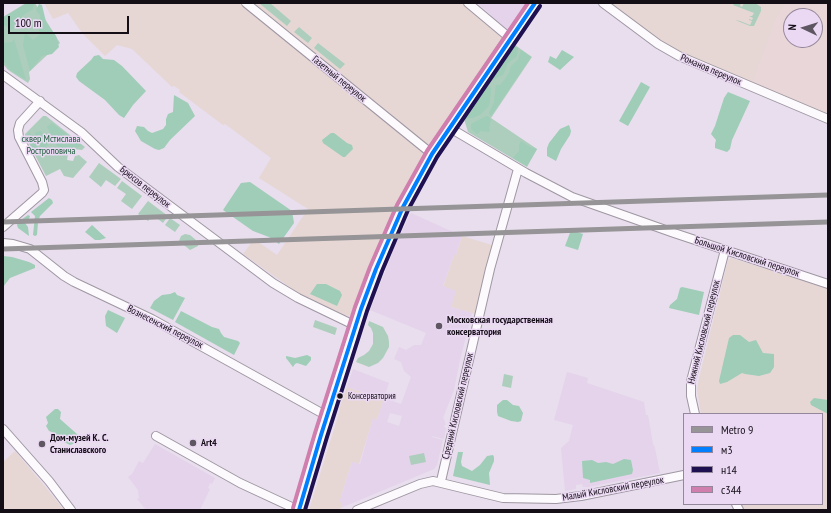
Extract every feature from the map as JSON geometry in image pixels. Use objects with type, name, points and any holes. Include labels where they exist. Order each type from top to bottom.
[{"type":"street","name":"Газетный переулок","points":[[246,3],[432,154]]},
{"type":"street","points":[[468,3],[511,39]]},
{"type":"street","points":[[156,436],[240,483],[298,510],[356,326],[376,269],[402,208],[432,154],[535,3]]},
{"type":"street","name":"Романов переулок","points":[[603,3],[672,53],[828,119]]},
{"type":"street","name":"Брюсов переулок","points":[[3,75],[81,132],[118,167],[273,283],[298,298],[356,326]]},
{"type":"street","points":[[3,227],[44,190],[42,182],[19,137],[18,130],[20,123],[40,101]]},
{"type":"street","name":"Большой Кисловский переулок","points":[[450,128],[518,169],[557,190],[585,202],[828,284]]},
{"type":"street","name":"Средний Кисловский переулок","points":[[441,482],[490,269],[518,169]]},
{"type":"street","name":"Вознесенский переулок","points":[[3,243],[30,249],[64,276],[74,282],[152,319],[327,416]]},
{"type":"street","name":"Нижний Кисловский переулок","points":[[695,413],[691,396],[691,381],[725,250]]},
{"type":"street","points":[[3,429],[49,481],[71,510]]},
{"type":"street","name":"Малый Кисловский переулок","points":[[357,510],[427,482],[433,481],[503,498],[548,499],[581,496],[683,475]]},
{"type":"shaded area","points":[[44,3],[239,3],[422,152],[424,158],[421,165],[417,166],[385,228],[357,299],[358,305],[353,314],[350,316],[345,315],[298,293],[243,254],[254,239],[277,255],[308,209],[259,178],[271,158],[225,124],[223,125],[179,92],[180,90],[174,86],[172,87],[132,49],[117,45],[105,56],[82,33],[68,13],[53,19]]},
{"type":"shaded area","points":[[252,3],[461,3],[503,38],[504,41],[433,144],[430,145],[423,142]]},
{"type":"shaded area","points":[[477,3],[527,3],[522,11],[522,15],[511,30],[509,30],[504,29],[492,19],[490,14]]},
{"type":"shaded area","points":[[608,3],[828,3],[828,116],[678,54]]},
{"type":"shaded area","points":[[784,3],[828,3],[828,113],[752,82],[777,15],[779,15]]},
{"type":"shaded area","name":"Московская государственная консерватория","points":[[411,213],[462,236],[443,286],[456,291],[451,307],[472,313],[454,390],[443,418],[446,425],[444,425],[446,428],[444,439],[432,436],[443,440],[437,465],[434,469],[343,507],[340,500],[352,462],[360,464],[373,418],[377,420],[384,399],[347,387],[353,369],[389,383],[384,398],[401,404],[411,377],[404,371],[401,362],[394,359],[399,347],[406,350],[414,345],[421,345],[426,333],[370,310],[392,254],[391,253]],"holes":[[[390,413],[402,416],[399,426],[387,422]]]},
{"type":"shaded area","points":[[462,236],[492,245],[475,314],[451,307],[443,287]]},
{"type":"shaded area","points":[[731,258],[828,288],[828,510],[743,510],[740,505],[823,505],[823,413],[701,413],[697,390],[699,378],[728,260]]},
{"type":"shaded area","points":[[567,372],[588,378],[587,383],[644,402],[660,473],[589,487],[583,487],[582,484],[576,485],[576,489],[565,491],[561,448],[569,441],[573,425],[554,420]]},
{"type":"shaded area","points":[[347,387],[384,399],[377,420],[373,419],[359,464],[352,462],[340,500],[343,507],[337,510],[309,510],[340,410],[339,409]]},
{"type":"shaded area","points":[[155,444],[215,478],[212,484],[210,483],[208,488],[210,489],[200,510],[146,510],[137,499],[139,498],[138,490],[128,477],[132,474],[139,461],[143,463]]},
{"type":"shaded area","points":[[15,451],[64,510],[3,510],[3,462]]},
{"type":"green space","points":[[26,3],[35,3],[60,43],[29,72],[30,79],[28,83],[8,70],[3,64],[3,17]]},
{"type":"green space","points":[[27,3],[34,3],[33,9],[22,16],[20,23],[14,29],[10,30],[3,25],[3,18]]},
{"type":"green space","points":[[259,3],[270,3],[291,21],[287,26]]},
{"type":"green space","points":[[735,3],[741,3],[740,6],[742,7],[744,3],[755,3],[761,7],[761,11],[754,26],[750,26],[735,20],[750,25],[752,21],[749,19],[752,20],[753,18],[749,16],[752,16],[754,13],[733,5]]},
{"type":"green space","points":[[39,4],[42,5],[46,22],[56,36],[59,47],[52,54],[42,56],[30,71],[23,45],[25,32],[33,40],[41,34],[39,31],[40,15],[36,10]]},
{"type":"green space","points":[[299,27],[312,38],[308,43],[294,32]]},
{"type":"green space","points":[[14,39],[26,80],[10,70],[3,60],[3,43],[12,42]]},
{"type":"green space","points":[[318,43],[345,64],[340,69],[314,48]]},
{"type":"green space","points":[[515,45],[532,57],[491,118],[537,149],[527,167],[468,132],[464,119]]},
{"type":"green space","points":[[515,46],[518,48],[517,56],[508,63],[503,75],[493,80],[492,79]]},
{"type":"green space","points":[[521,50],[531,57],[491,116],[489,113],[494,102],[496,85],[500,85],[505,79],[511,66],[518,60]]},
{"type":"green space","points":[[562,50],[574,57],[560,70],[548,62],[550,56],[556,59]]},
{"type":"green space","points":[[99,55],[103,59],[114,60],[122,66],[146,91],[133,105],[124,118],[119,115],[105,100],[79,81],[76,77],[77,73],[94,56]]},
{"type":"green space","points":[[641,82],[650,87],[628,126],[619,121]]},
{"type":"green space","points":[[488,86],[491,88],[489,106],[480,115],[472,118],[466,118]]},
{"type":"green space","points":[[728,92],[750,101],[732,140],[730,149],[727,152],[715,148],[716,140],[711,134],[724,98]]},
{"type":"green space","points":[[174,95],[188,103],[195,116],[170,140],[164,148],[159,150],[155,149],[141,141],[135,131],[137,126],[144,127],[152,133],[163,129],[166,125],[168,114],[173,112]]},
{"type":"green space","name":"сквер Мстислава Ростроповича","points":[[43,116],[46,116],[85,147],[82,150],[73,149],[68,154],[67,160],[73,161],[75,156],[79,155],[87,162],[73,178],[64,176],[60,169],[46,176],[25,136],[25,134]]},
{"type":"green space","points":[[488,116],[491,120],[489,128],[490,131],[481,131],[477,134],[471,129],[471,124]]},
{"type":"green space","points":[[52,123],[82,146],[66,149],[57,146],[47,127]]},
{"type":"green space","points":[[569,125],[571,131],[570,135],[561,149],[556,161],[547,156],[547,148],[560,129]]},
{"type":"green space","points":[[41,131],[48,145],[42,149],[34,136],[36,132]]},
{"type":"green space","points":[[29,132],[39,151],[36,155],[27,137]]},
{"type":"green space","points":[[331,133],[334,133],[352,145],[353,149],[345,157],[323,143],[322,140]]},
{"type":"green space","points":[[521,141],[530,147],[537,149],[527,166],[513,158],[519,151]]},
{"type":"green space","points":[[99,163],[121,179],[115,186],[106,180],[101,187],[89,177]]},
{"type":"green space","points":[[122,181],[142,196],[132,209],[121,201],[126,194],[117,188]]},
{"type":"green space","points":[[250,182],[292,211],[294,223],[279,244],[269,237],[253,231],[223,210],[241,183]]},
{"type":"green space","points":[[49,198],[53,203],[40,216],[37,235],[35,236],[33,235],[35,216],[31,212]]},
{"type":"green space","points":[[148,201],[168,216],[163,223],[153,215],[148,221],[138,214]]},
{"type":"green space","points":[[28,215],[30,216],[29,219],[25,223],[28,227],[29,236],[18,228],[17,225],[18,222]]},
{"type":"green space","points":[[170,218],[180,225],[175,232],[165,225]]},
{"type":"green space","points":[[92,225],[106,238],[95,240],[85,232]]},
{"type":"green space","points":[[571,230],[583,234],[578,250],[565,246]]},
{"type":"green space","points":[[185,234],[190,235],[196,240],[198,246],[190,250],[179,241],[181,236]]},
{"type":"green space","points":[[3,256],[29,262],[35,265],[35,268],[10,278],[3,287]]},
{"type":"green space","points":[[317,284],[326,284],[340,291],[342,295],[337,306],[310,294]]},
{"type":"green space","points":[[682,287],[704,292],[699,315],[669,308],[670,305],[677,299],[680,288]]},
{"type":"green space","points":[[175,292],[177,295],[185,298],[173,320],[150,308],[154,301],[162,295]]},
{"type":"green space","points":[[108,310],[125,318],[117,333],[106,326],[105,316]]},
{"type":"green space","points":[[181,311],[219,329],[224,337],[238,341],[240,343],[234,355],[175,322]]},
{"type":"green space","points":[[315,320],[337,328],[335,335],[313,327]]},
{"type":"green space","points":[[369,321],[383,327],[388,336],[389,347],[383,358],[378,363],[369,367],[356,362],[358,358],[369,351],[373,344],[373,333],[368,325]]},
{"type":"green space","points":[[733,335],[740,335],[749,342],[756,340],[763,353],[774,354],[774,367],[770,373],[759,376],[742,373],[727,382],[720,384],[719,381],[729,338]]},
{"type":"green space","points":[[307,355],[311,357],[311,360],[306,366],[297,363],[293,367],[286,358],[286,356],[295,358]]},
{"type":"green space","points":[[504,374],[513,376],[511,388],[502,386]]},
{"type":"green space","points":[[814,398],[828,400],[828,414],[811,405],[810,402]]},
{"type":"green space","points":[[503,400],[507,400],[513,405],[519,406],[523,413],[521,421],[511,421],[498,416],[497,405]]},
{"type":"green space","points":[[55,409],[58,409],[61,412],[60,419],[77,434],[79,439],[73,444],[70,445],[60,440],[54,433],[49,431],[46,426],[48,423],[46,417]]},
{"type":"green space","points":[[458,452],[463,452],[461,462],[462,466],[472,471],[480,465],[487,456],[493,455],[494,461],[489,473],[490,485],[453,476]]},
{"type":"green space","points":[[424,453],[426,462],[411,465],[409,456]]},
{"type":"green space","points":[[624,459],[631,460],[633,470],[632,474],[590,483],[590,480],[583,478],[582,461],[592,460],[598,463],[606,462],[613,464]]},
{"type":"metro line","name":"9","points":[[3,222],[828,195]]},
{"type":"metro line","name":"9","points":[[3,249],[828,222]]},
{"type":"transit line","name":"с344","points":[[293,508],[355,307],[370,267],[397,205],[427,151],[528,3]]},
{"type":"transit line","name":"м3","points":[[299,510],[361,309],[376,269],[403,207],[432,154],[535,3]]},
{"type":"transit line","name":"н14","points":[[305,510],[367,311],[408,210],[437,157],[540,6]]},
{"type":"place","name":"Московская государственная консерватория","points":[[439,326]]},
{"type":"place","name":"Консерватория","points":[[340,396]]},
{"type":"place","name":"Art4","points":[[193,443]]},
{"type":"place","name":"Дом-музей К. С. Станиславского","points":[[42,444]]}]
